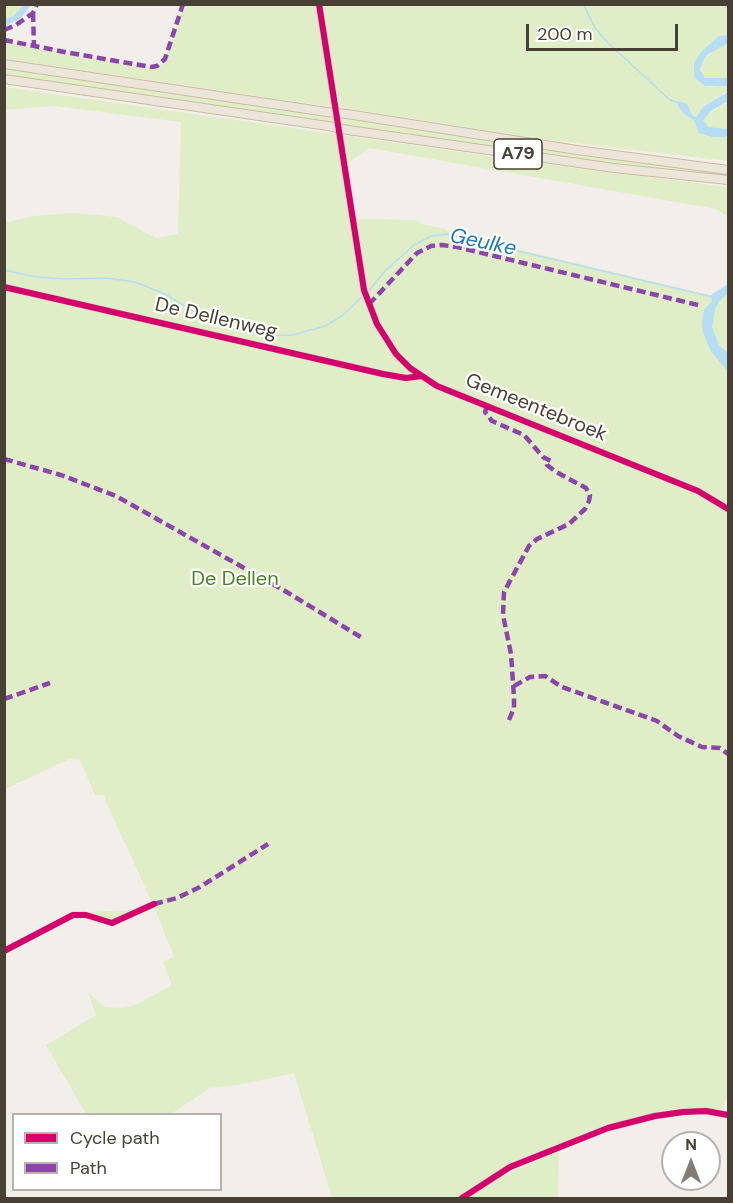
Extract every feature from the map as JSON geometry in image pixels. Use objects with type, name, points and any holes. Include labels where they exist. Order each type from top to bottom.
[{"type":"highway","name":"A79","points":[[4,64],[729,171]]},
{"type":"highway","name":"A79","points":[[4,80],[614,168],[729,180]]},
{"type":"street","name":"Gemeentebroek","points":[[319,4],[364,290],[377,324],[403,362],[437,386],[698,491],[729,509]]},
{"type":"street","name":"De Dellenweg","points":[[4,287],[390,376],[406,378],[421,376]]},
{"type":"street","points":[[4,951],[73,915],[86,915],[112,922],[154,904]]},
{"type":"street","points":[[462,1198],[510,1167],[616,1126],[683,1112],[706,1111],[729,1115]]},
{"type":"green space","points":[[4,5],[24,5],[18,13],[5,22]]},
{"type":"green space","points":[[184,5],[317,5],[333,107],[5,59],[4,42],[157,67],[164,63]]},
{"type":"green space","points":[[321,5],[728,5],[728,35],[719,36],[697,58],[694,63],[694,77],[709,87],[727,85],[728,91],[704,106],[696,117],[690,109],[683,113],[694,121],[703,135],[728,137],[728,161],[548,140],[339,107]]},
{"type":"green space","points":[[728,43],[728,78],[705,78],[700,73],[703,61],[714,50]]},
{"type":"green space","points":[[5,68],[642,163],[728,173],[728,177],[603,164],[5,76]]},
{"type":"green space","name":"De Dellen","points":[[5,87],[551,165],[728,187],[728,217],[716,209],[369,148],[347,164],[355,219],[416,220],[421,224],[445,229],[450,233],[714,296],[728,285],[728,1093],[722,1110],[680,1108],[603,1127],[511,1164],[460,1198],[332,1198],[294,1073],[238,1085],[210,1088],[172,1113],[85,1113],[46,1045],[96,1015],[88,992],[105,1007],[124,1008],[135,1005],[172,985],[163,962],[174,957],[155,909],[106,802],[105,795],[95,795],[80,760],[70,759],[5,789],[5,223],[33,216],[74,213],[117,217],[156,238],[178,234],[181,122],[54,106],[5,110]]},
{"type":"green space","points":[[728,101],[728,129],[706,125],[703,121],[706,116]]},
{"type":"green space","points":[[134,910],[112,920],[89,912]]},
{"type":"green space","points":[[559,1150],[558,1198],[466,1198],[494,1180]]},
{"type":"water","points":[[24,5],[31,5],[21,18],[5,26],[6,19],[13,16]]},
{"type":"water","points":[[728,35],[728,43],[707,55],[700,70],[705,78],[728,78],[728,86],[705,86],[694,77],[694,63],[701,52],[719,36]]},
{"type":"water","points":[[728,92],[728,101],[711,111],[703,121],[709,127],[728,129],[728,137],[712,137],[699,133],[694,121],[683,113],[677,104],[679,101],[687,104],[693,116],[696,117],[704,106]]},
{"type":"water","points":[[728,284],[728,294],[721,299],[715,309],[712,328],[719,345],[728,353],[728,372],[711,351],[703,333],[702,322],[704,310],[712,301],[711,295]]},
{"type":"waterway","points":[[583,4],[595,28],[608,43],[670,100],[679,103]]},
{"type":"waterway","name":"Geulke","points":[[367,293],[386,270],[414,245],[431,236],[446,234],[713,297]]},
{"type":"waterway","name":"Geulke","points":[[4,270],[36,277],[106,278],[135,282],[165,294],[209,321],[235,330],[267,336],[293,335],[325,326],[342,316],[363,296]]},
{"type":"marked path","points":[[4,30],[33,13],[37,4]]},
{"type":"marked path","points":[[4,40],[151,67],[157,66],[165,59],[183,4]]},
{"type":"marked path","points":[[33,13],[34,46]]},
{"type":"marked path","points":[[368,303],[417,253],[431,246],[442,245],[702,306]]},
{"type":"marked path","points":[[487,406],[485,412],[492,421],[524,435],[543,457],[551,461]]},
{"type":"marked path","points":[[509,720],[514,708],[514,697],[511,654],[503,615],[504,592],[529,546],[537,539],[569,524],[585,509],[590,495],[586,488],[547,465],[545,458]]},
{"type":"marked path","points":[[4,459],[61,475],[116,496],[285,591],[364,639]]},
{"type":"marked path","points":[[514,686],[530,677],[545,676],[562,687],[657,721],[678,736],[702,747],[720,748],[728,754]]},
{"type":"marked path","points":[[4,699],[50,683]]},
{"type":"marked path","points":[[154,904],[177,898],[200,887],[268,844]]},
{"type":"cycle path","points":[[319,4],[364,290],[377,324],[396,354],[410,368],[437,386],[698,491],[728,509]]},
{"type":"cycle path","points":[[4,287],[383,374],[406,378],[421,376]]},
{"type":"cycle path","points":[[4,951],[73,915],[86,915],[112,923],[154,904]]},
{"type":"cycle path","points":[[462,1198],[510,1167],[608,1128],[655,1116],[683,1112],[706,1111],[728,1115]]}]
